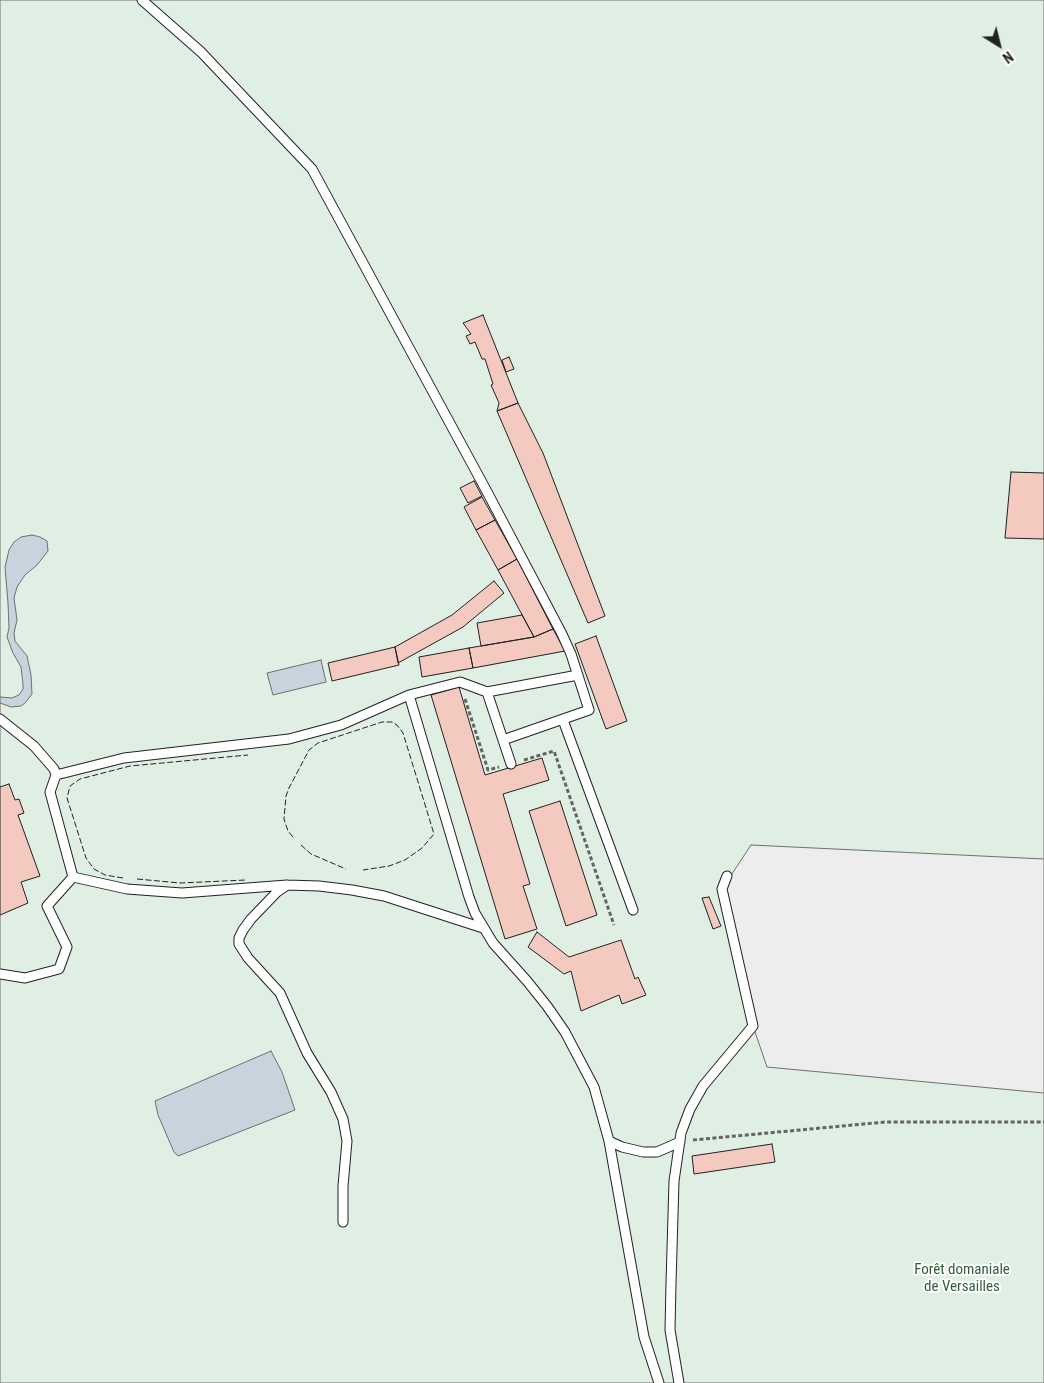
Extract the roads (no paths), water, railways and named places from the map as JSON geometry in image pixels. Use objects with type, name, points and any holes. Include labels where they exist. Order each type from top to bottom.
[{"type":"lane","points":[[142,0],[201,52],[312,169],[562,634],[590,710],[503,740]]},
{"type":"lane","points":[[56,775],[124,758],[289,739],[341,725],[409,695],[460,682],[487,692],[578,675]]},
{"type":"lane","points":[[487,692],[511,764]]},
{"type":"lane","points":[[409,695],[469,897],[483,928],[504,956],[547,1006],[565,1032],[594,1087],[610,1140],[644,1337],[659,1383]]},
{"type":"lane","points":[[0,719],[34,746],[54,768],[56,775],[50,792],[74,877]]},
{"type":"lane","points":[[563,720],[633,910]]},
{"type":"lane","points":[[679,1383],[670,1330],[670,1302],[674,1181],[681,1133],[690,1109],[703,1086],[753,1026],[722,889],[726,876]]},
{"type":"lane","points":[[74,877],[127,889],[182,893],[287,885],[320,886],[384,896],[483,928]]},
{"type":"lane","points":[[0,974],[25,978],[59,969],[67,947],[47,906],[74,877]]},
{"type":"lane","points":[[287,885],[277,892],[251,919],[239,938],[239,944],[248,958],[280,993],[307,1053],[331,1092],[343,1119],[347,1141],[343,1186],[343,1222]]},
{"type":"lane","points":[[610,1140],[622,1146],[643,1152],[657,1152],[680,1142]]},
{"type":"park label","name":"Forêt domaniale de Versailles","points":[[962,1278]]}]
